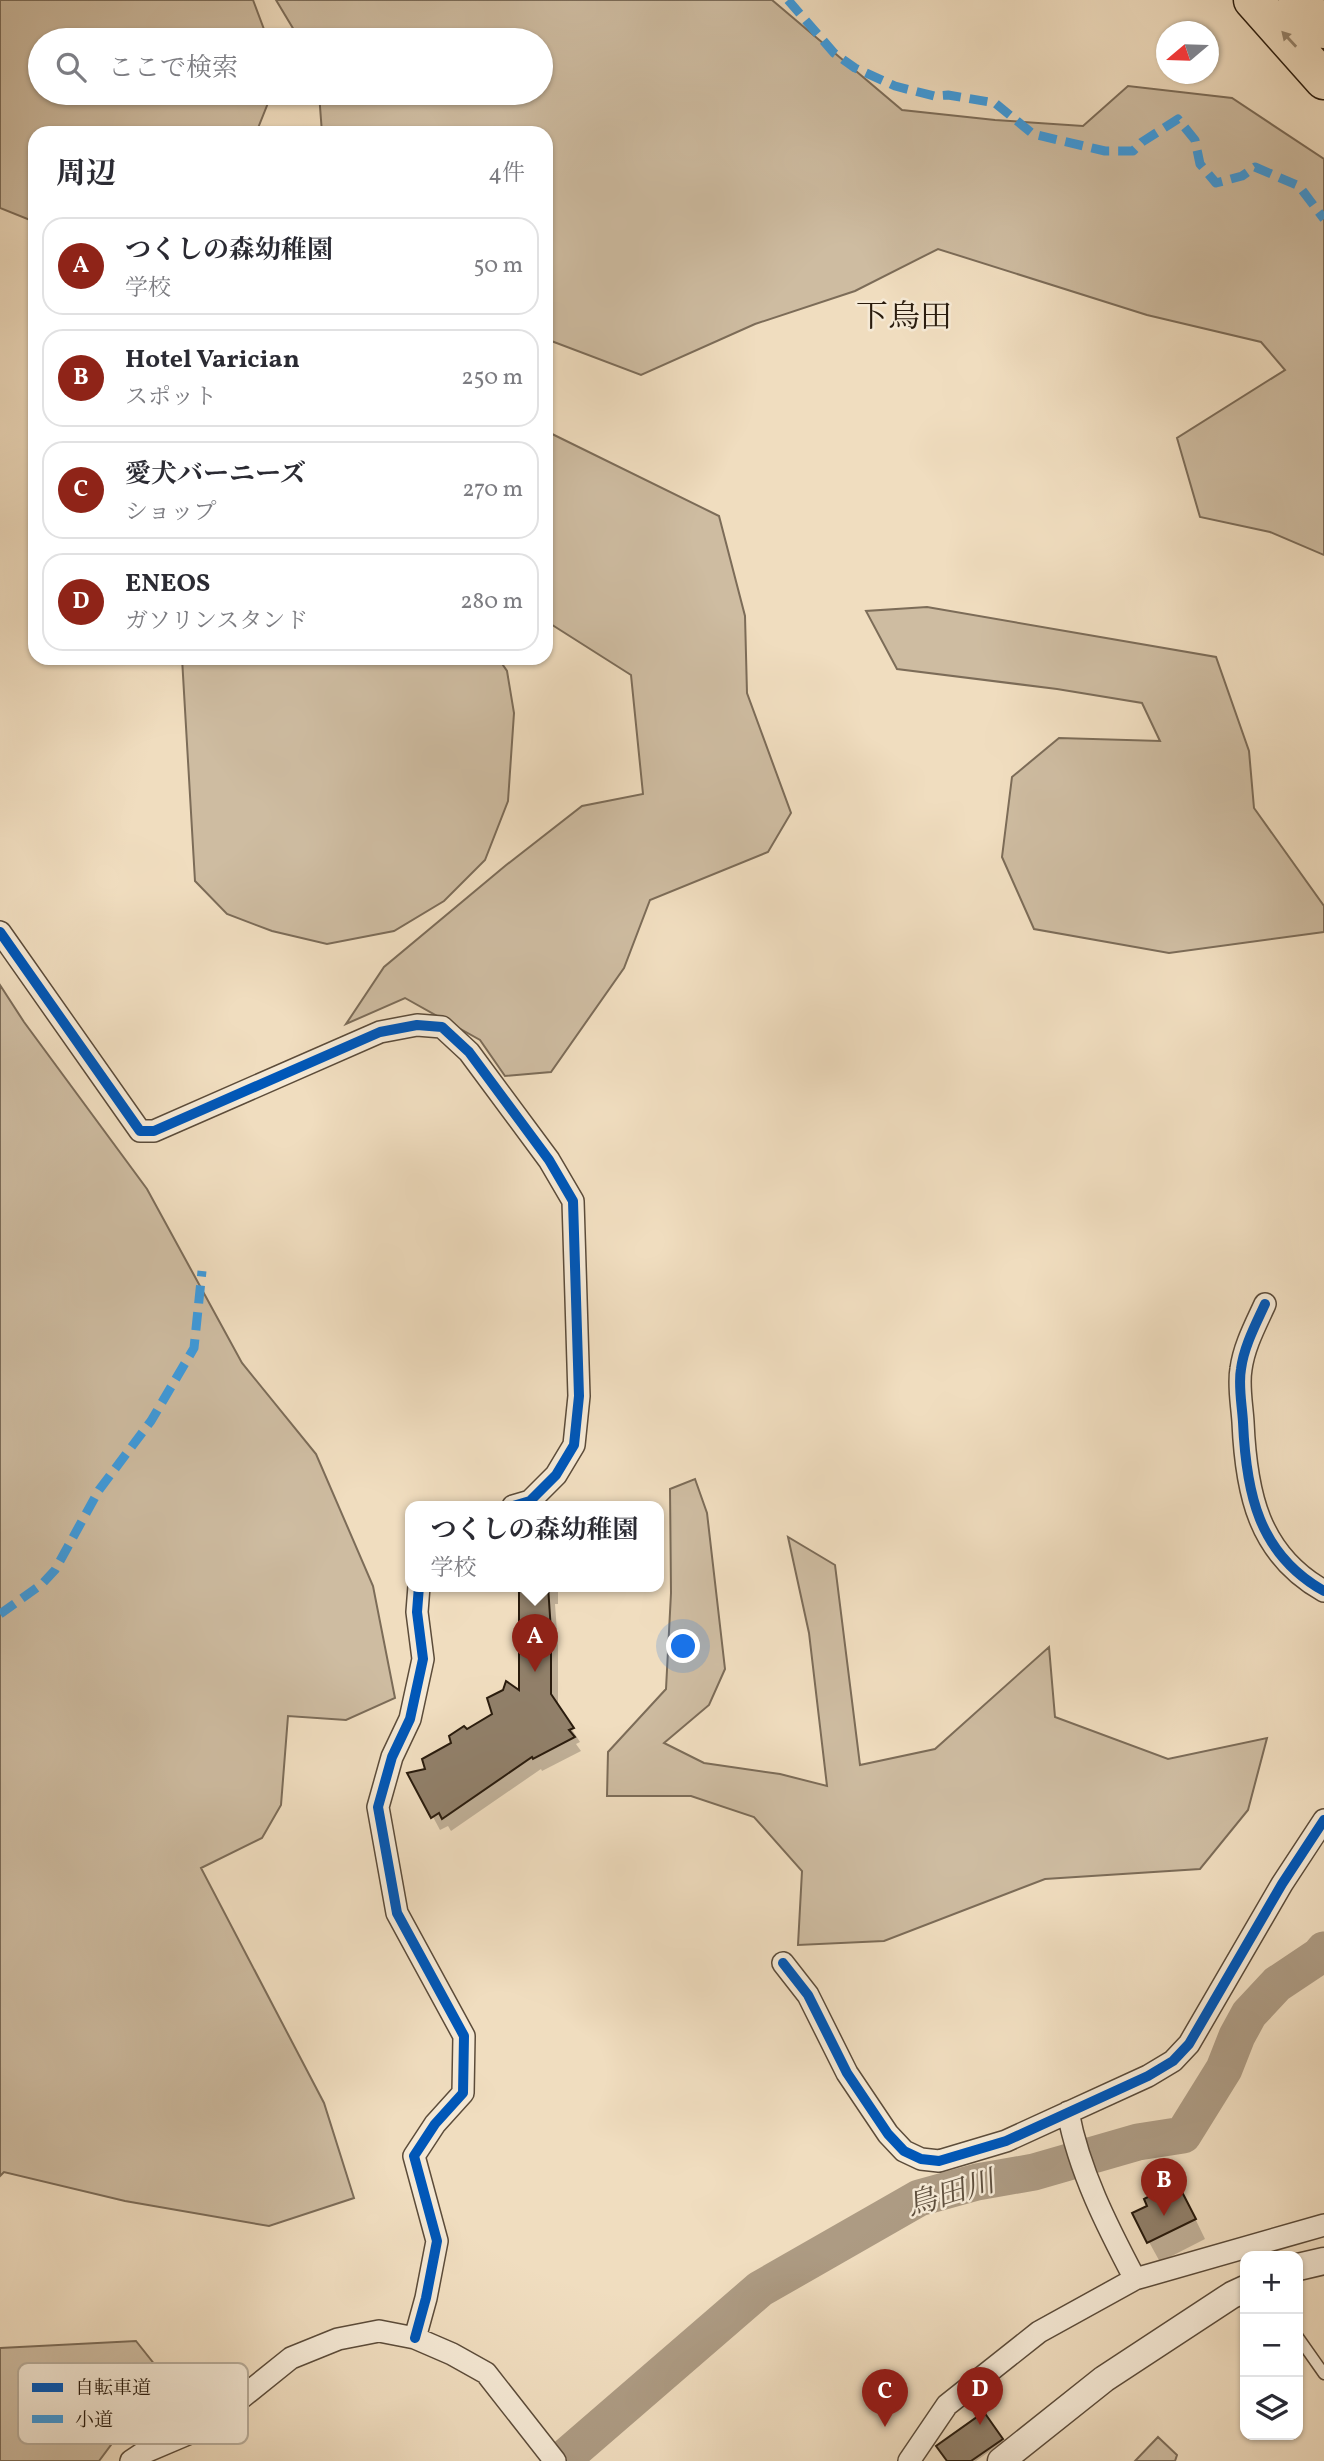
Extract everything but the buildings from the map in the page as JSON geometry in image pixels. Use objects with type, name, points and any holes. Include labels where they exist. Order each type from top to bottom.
[{"type":"highway","points":[[1253,0],[1324,80]]},
{"type":"highway","points":[[1298,0],[1324,29]]},
{"type":"street","points":[[0,932],[140,1131],[154,1130],[380,1032],[417,1025],[442,1027],[469,1052],[550,1160],[573,1201],[579,1396],[574,1446],[556,1475],[530,1501]]},
{"type":"street","points":[[1265,1304],[1244,1353],[1240,1370],[1245,1464],[1264,1532],[1280,1557],[1304,1580],[1324,1591]]},
{"type":"street","points":[[415,2338],[437,2241],[414,2157],[435,2124],[463,2093],[464,2036],[397,1913],[378,1807],[392,1757],[410,1719],[424,1659],[417,1612],[419,1592]]},
{"type":"street","points":[[783,1963],[808,1995],[848,2073],[888,2134],[904,2151],[921,2159],[939,2161],[1069,2119],[1173,2062],[1189,2044],[1282,1884],[1324,1820]]},
{"type":"street","points":[[1069,2119],[1093,2192],[1110,2233],[1135,2278]]},
{"type":"street","points":[[909,2461],[947,2405],[1039,2332],[1135,2278],[1324,2225]]},
{"type":"street","points":[[1303,2266],[1324,2261]]},
{"type":"street","points":[[1000,2461],[1104,2379],[1240,2291]]},
{"type":"street","points":[[248,2393],[291,2358],[338,2339],[379,2331],[415,2338],[486,2373],[555,2461]]},
{"type":"street","points":[[131,2461],[164,2444]]},
{"type":"lane","points":[[1303,2344],[1324,2374]]},
{"type":"shaded area","points":[[0,0],[253,0],[264,28],[28,28],[28,105],[267,105],[259,126],[28,126],[28,219],[0,208]]},
{"type":"shaded area","points":[[276,0],[772,0],[902,110],[1083,126],[1128,86],[1232,98],[1324,159],[1324,555],[1270,532],[1200,517],[1177,438],[1285,370],[1261,342],[1147,315],[938,249],[855,291],[755,324],[641,375],[553,342],[553,126],[321,126],[320,105],[553,105],[553,28],[293,28]]},
{"type":"shaded area","points":[[553,434],[719,516],[745,616],[747,693],[791,813],[768,852],[650,900],[624,968],[551,1072],[505,1076],[480,1040],[405,998],[346,1024],[384,967],[582,806],[643,794],[631,675],[553,625]]},
{"type":"shaded area","points":[[927,607],[1216,657],[1249,751],[1254,808],[1324,906],[1324,932],[1169,953],[1034,929],[1002,857],[1012,777],[1059,738],[1160,741],[1142,703],[1057,689],[897,669],[866,611]]},
{"type":"shaded area","points":[[182,665],[503,665],[507,671],[514,713],[508,801],[485,860],[444,901],[394,931],[327,944],[272,931],[227,914],[195,881]]},
{"type":"shaded area","points":[[0,985],[24,1022],[147,1189],[242,1363],[316,1454],[373,1586],[395,1698],[346,1720],[288,1716],[281,1805],[262,1838],[201,1868],[324,2103],[354,2198],[269,2226],[125,2201],[4,2172],[0,2176]]},
{"type":"shaded area","points":[[695,1479],[707,1513],[725,1669],[709,1705],[664,1743],[704,1763],[780,1774],[827,1786],[809,1633],[788,1537],[835,1565],[860,1765],[935,1749],[1049,1647],[1055,1717],[1168,1759],[1267,1738],[1248,1810],[1200,1869],[1045,1879],[884,1941],[798,1945],[802,1871],[754,1817],[691,1796],[607,1796],[608,1752],[666,1689],[671,1593],[670,1489]]},
{"type":"shaded area","points":[[136,2341],[153,2363],[18,2363],[18,2444],[112,2444],[99,2461],[0,2461],[0,2348]]},
{"type":"shaded area","points":[[1158,2437],[1177,2455],[1175,2461],[1135,2461]]},
{"type":"waterway","name":"鳥田川","points":[[561,2461],[760,2289],[919,2198],[977,2182],[1034,2172],[1138,2142],[1183,2135],[1224,2069],[1249,2014],[1277,1984],[1324,1950]]},
{"type":"marked path","points":[[788,0],[834,53],[855,68],[895,86],[934,96],[948,95],[995,103],[1033,134],[1105,151],[1133,151],[1142,142],[1178,119],[1195,140],[1200,164],[1216,183],[1242,176],[1255,167],[1299,186],[1324,219]]},
{"type":"marked path","points":[[0,1614],[42,1584],[55,1570],[99,1490],[151,1421],[194,1348],[202,1271]]},
{"type":"cycle path","points":[[0,932],[140,1131],[154,1131],[380,1032],[417,1025],[442,1027],[469,1052],[549,1160],[573,1201],[579,1396],[574,1445],[556,1475],[530,1501]]},
{"type":"cycle path","points":[[1265,1304],[1248,1344],[1240,1375],[1248,1473],[1260,1519],[1270,1540],[1284,1559],[1324,1591]]},
{"type":"cycle path","points":[[415,2338],[437,2241],[414,2156],[435,2124],[463,2093],[464,2036],[397,1913],[378,1807],[392,1757],[410,1719],[423,1659],[417,1612],[419,1592]]},
{"type":"cycle path","points":[[783,1963],[808,1995],[847,2073],[888,2134],[904,2151],[921,2159],[939,2161],[1006,2141],[1148,2076],[1173,2061],[1189,2044],[1282,1884],[1324,1820]]},
{"type":"place","name":"つくしの森幼稚園","points":[[535,1672]]},
{"type":"place","name":"Hotel Varician","points":[[1164,2216]]},
{"type":"place","name":"ENEOS","points":[[980,2425]]},
{"type":"place","name":"愛犬バーニーズ","points":[[885,2427]]},
{"type":"district","name":"下烏田","points":[[904,319]]}]
